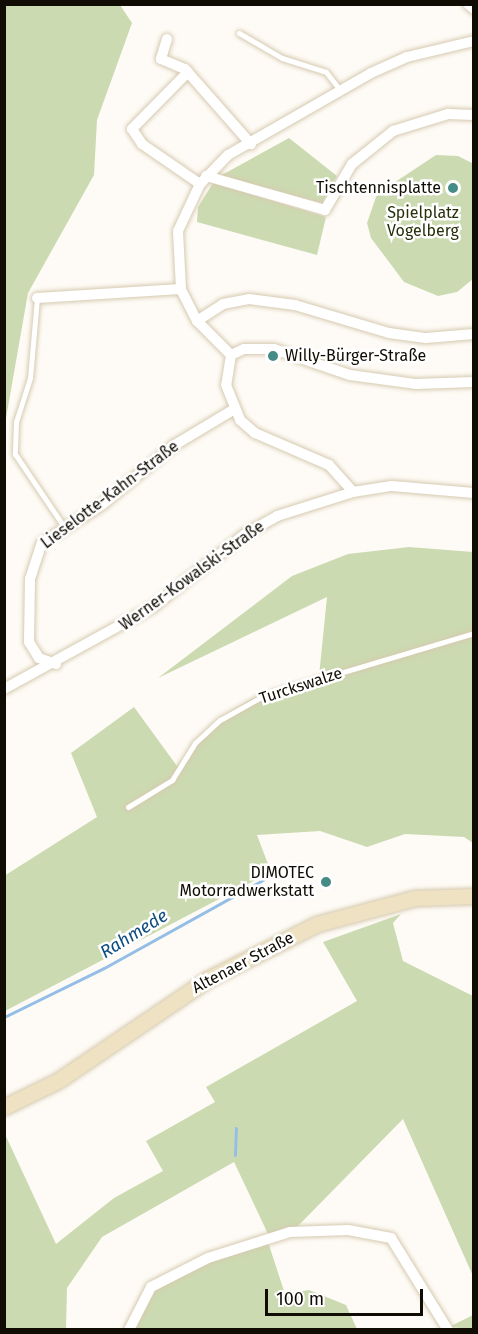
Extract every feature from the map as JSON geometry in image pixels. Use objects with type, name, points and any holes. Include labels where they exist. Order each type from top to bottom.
[{"type":"main road","name":"Altenaer Straße","points":[[4,1107],[58,1080],[208,979],[316,924],[415,898],[474,896]]},
{"type":"street","points":[[468,4],[474,9]]},
{"type":"street","points":[[166,39],[160,59],[188,72],[251,144]]},
{"type":"street","points":[[231,355],[197,321],[181,290],[178,231],[203,180],[251,144],[391,63],[474,41]]},
{"type":"street","points":[[188,72],[132,129],[142,144],[203,180],[325,210],[351,164],[393,131],[448,114],[474,115]]},
{"type":"street","points":[[36,298],[181,290]]},
{"type":"street","points":[[197,321],[223,304],[257,300],[295,304],[389,333],[426,338],[474,334]]},
{"type":"street","points":[[231,355],[244,349],[274,349],[350,375],[416,384],[474,382]]},
{"type":"street","points":[[231,355],[226,385],[233,410],[255,433],[329,465],[353,492]]},
{"type":"street","name":"Lieselotte-Kahn-Straße","points":[[56,664],[39,658],[30,646],[30,579],[42,543],[66,529],[172,446],[233,410]]},
{"type":"street","name":"Werner-Kowalski-Straße","points":[[4,689],[56,664],[153,607],[245,534],[277,516],[353,492],[392,486],[474,493]]},
{"type":"street","points":[[129,1329],[151,1287],[208,1258],[290,1232],[348,1230],[391,1238],[448,1329]]},
{"type":"lane","points":[[238,33],[282,58],[326,72],[342,92]]},
{"type":"lane","points":[[36,298],[30,378],[16,422],[15,454],[66,529]]},
{"type":"lane","name":"Turckswalze","points":[[128,807],[172,780],[195,743],[220,720],[263,696],[474,633]]},
{"type":"green space","points":[[5,4],[120,5],[132,23],[97,120],[94,175],[28,293],[5,424]]},
{"type":"green space","points":[[289,138],[337,176],[322,203],[220,176]]},
{"type":"green space","name":"Spielplatz Vogelberg","points":[[436,155],[458,156],[474,164],[473,279],[457,292],[438,296],[404,282],[371,238],[367,223],[377,194]]},
{"type":"green space","points":[[213,183],[326,217],[317,255],[197,222],[198,207]]},
{"type":"green space","points":[[409,547],[473,552],[473,843],[464,837],[405,834],[367,847],[320,831],[257,835],[271,872],[5,1011],[4,876],[97,817],[71,753],[134,707],[177,766],[219,718],[259,695],[319,676],[327,597],[158,678],[292,576],[348,554]]},
{"type":"green space","points":[[401,914],[393,923],[403,961],[473,996],[473,1276],[403,1119],[296,1228],[268,1234],[234,1162],[102,1237],[67,1288],[66,1329],[5,1329],[4,1132],[56,1244],[114,1198],[163,1171],[146,1141],[215,1102],[206,1087],[357,1001],[323,942]]},
{"type":"green space","points":[[268,1242],[285,1294],[309,1290],[346,1305],[357,1329],[132,1330],[152,1289],[209,1260]]},
{"type":"green space","points":[[473,1315],[473,1329],[449,1327]]},
{"type":"waterway","name":"Rahmede","points":[[4,1017],[104,968],[277,872]]},
{"type":"waterway","points":[[235,1155],[236,1128]]},
{"type":"place","name":"Tischtennisplatte","points":[[453,188]]},
{"type":"place","name":"Willy-Bürger-Straße","points":[[273,356]]},
{"type":"place","name":"DIMOTEC Motorradwerkstatt","points":[[326,882]]}]
